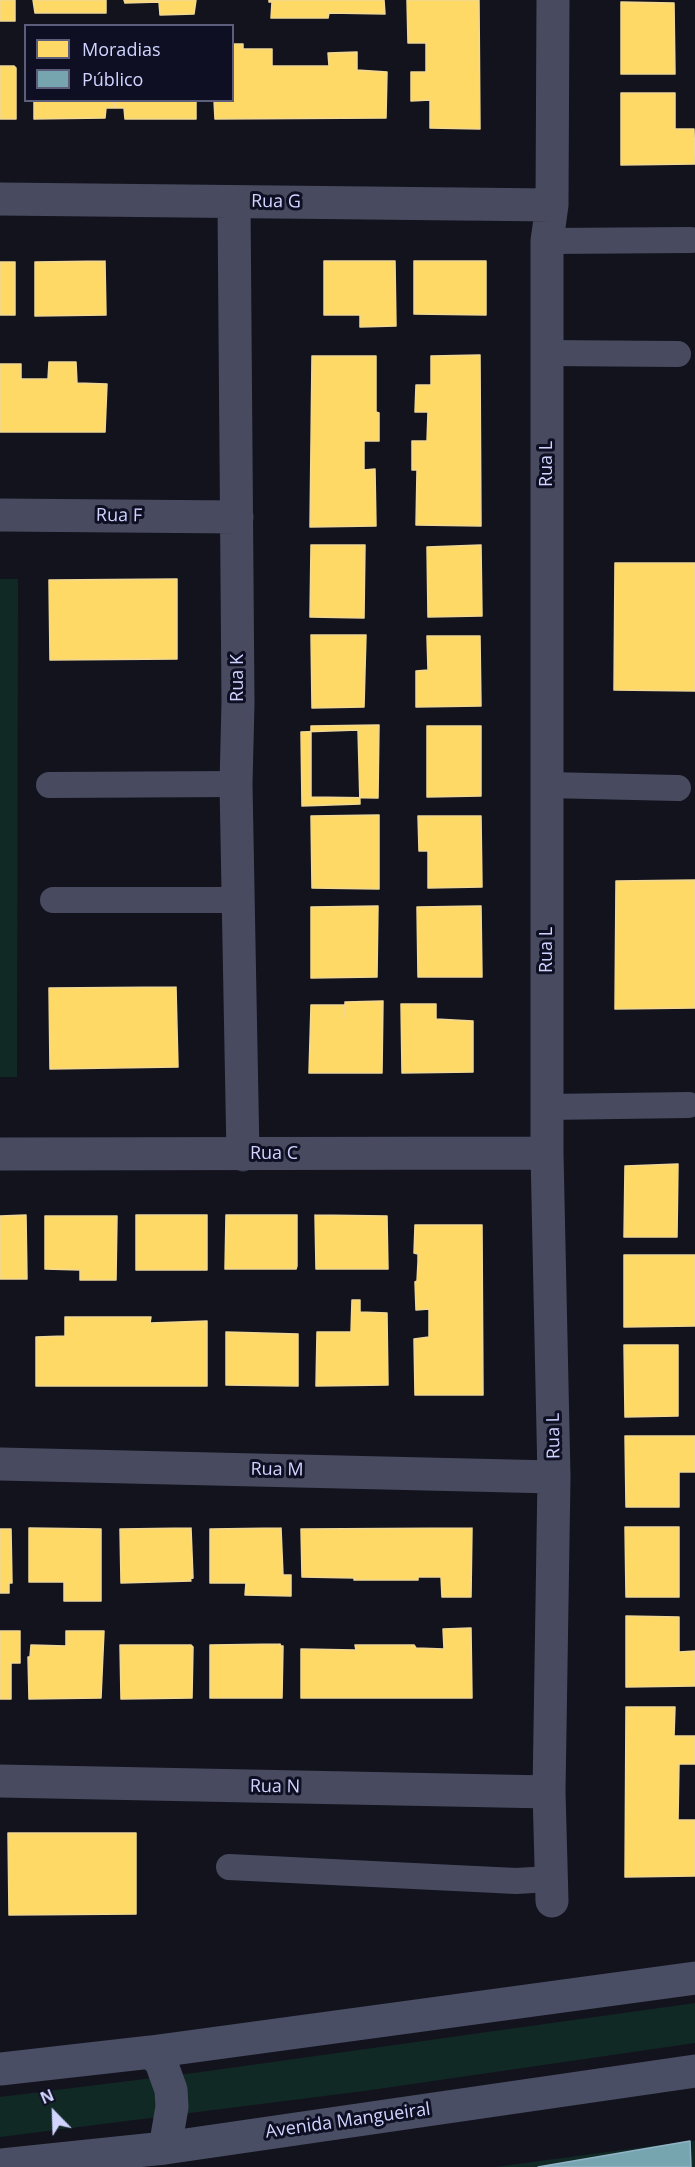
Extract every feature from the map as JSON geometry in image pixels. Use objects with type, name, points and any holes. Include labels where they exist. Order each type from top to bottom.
[{"type":"street","name":"Rua L","points":[[551,1890],[549,1792],[555,1477],[547,1152],[547,241],[552,205],[553,0]]},
{"type":"street","name":"Rua G","points":[[0,199],[552,205]]},
{"type":"street","name":"Rua K","points":[[234,202],[238,703],[236,784],[243,1155]]},
{"type":"street","name":"Rua F","points":[[0,514],[237,518]]},
{"type":"street","name":"Rua C","points":[[0,1154],[243,1155],[547,1152]]},
{"type":"street","name":"Rua M","points":[[0,1464],[555,1477]]},
{"type":"street","name":"Rua N","points":[[0,1782],[549,1792]]},
{"type":"street","points":[[0,2069],[150,2052],[695,1978]]},
{"type":"street","points":[[150,2052],[161,2062],[171,2090],[172,2107],[165,2148]]},
{"type":"street","name":"Avenida Mangueiral","points":[[0,2165],[165,2148],[695,2071]]},
{"type":"lane","points":[[547,241],[691,240]]},
{"type":"lane","points":[[547,354],[678,354]]},
{"type":"lane","points":[[49,785],[236,784]]},
{"type":"lane","points":[[547,785],[678,788]]},
{"type":"lane","points":[[53,900],[239,900]]},
{"type":"lane","points":[[548,1107],[689,1105]]},
{"type":"lane","points":[[230,1868],[516,1881],[551,1890]]},
{"type":"green space","points":[[0,579],[18,579],[17,1077],[0,1077]]},
{"type":"green space","points":[[695,2003],[695,2043],[364,2091],[0,2137],[0,2097],[201,2072]]},
{"type":"green space","points":[[695,2141],[695,2167],[495,2167]]},
{"type":"building: Moradias","points":[[0,0],[15,0],[15,21],[0,21]]},
{"type":"building: Moradias","points":[[33,0],[106,0],[106,13],[35,13]]},
{"type":"building: Moradias","points":[[124,0],[196,0],[194,14],[160,15],[159,2],[125,3]]},
{"type":"building: Moradias","points":[[269,0],[384,0],[385,14],[329,13],[328,18],[271,18],[272,2]]},
{"type":"building: Moradias","points":[[407,0],[479,0],[480,129],[430,128],[430,100],[411,101],[411,72],[426,72],[426,43],[408,43]]},
{"type":"building: Moradias","points":[[621,2],[674,3],[675,74],[621,74]]},
{"type":"building: Moradias","points":[[234,44],[243,44],[243,49],[272,49],[272,66],[329,66],[328,53],[357,52],[357,70],[387,72],[386,118],[215,119],[214,102],[234,102]]},
{"type":"building: Moradias","points":[[0,66],[16,68],[16,119],[0,119]]},
{"type":"building: Moradias","points":[[621,93],[675,93],[675,129],[694,129],[695,164],[621,165]]},
{"type":"building: Moradias","points":[[34,102],[114,102],[114,108],[106,108],[105,118],[34,119]]},
{"type":"building: Moradias","points":[[115,102],[196,102],[196,119],[125,119],[124,108],[115,108]]},
{"type":"building: Moradias","points":[[105,261],[106,315],[35,316],[35,262]]},
{"type":"building: Moradias","points":[[324,261],[395,261],[396,326],[360,327],[360,315],[324,315]]},
{"type":"building: Moradias","points":[[414,261],[486,261],[486,315],[414,314]]},
{"type":"building: Moradias","points":[[0,262],[15,262],[15,315],[0,315]]},
{"type":"building: Moradias","points":[[480,355],[481,526],[416,525],[417,470],[412,470],[412,441],[427,441],[428,412],[415,412],[416,385],[431,385],[431,356]]},
{"type":"building: Moradias","points":[[312,356],[376,356],[376,412],[379,413],[379,441],[364,441],[364,470],[375,469],[376,526],[310,527]]},
{"type":"building: Moradias","points":[[49,362],[76,362],[77,383],[107,384],[105,432],[0,432],[0,364],[21,364],[21,379],[48,379]]},
{"type":"building: Moradias","points":[[311,545],[365,545],[364,618],[310,617]]},
{"type":"building: Moradias","points":[[481,545],[482,616],[428,617],[427,547]]},
{"type":"building: Moradias","points":[[615,563],[695,563],[695,691],[614,690]]},
{"type":"building: Moradias","points":[[177,579],[177,659],[50,660],[49,580]]},
{"type":"building: Moradias","points":[[311,635],[366,635],[364,707],[312,708]]},
{"type":"building: Moradias","points":[[427,636],[480,636],[481,706],[416,707],[416,671],[428,670]]},
{"type":"building: Moradias","points":[[379,725],[378,798],[311,797],[311,726]]},
{"type":"building: Moradias","points":[[427,726],[481,726],[481,796],[427,797]]},
{"type":"building: Moradias","points":[[358,730],[360,804],[302,806],[301,732]]},
{"type":"building: Moradias","points":[[379,815],[379,889],[312,888],[311,816]]},
{"type":"building: Moradias","points":[[418,816],[481,816],[482,887],[428,888],[428,851],[419,851]]},
{"type":"building: Moradias","points":[[695,880],[695,1008],[615,1009],[616,881]]},
{"type":"building: Moradias","points":[[378,906],[377,977],[311,978],[311,907]]},
{"type":"building: Moradias","points":[[481,906],[482,977],[418,977],[417,907]]},
{"type":"building: Moradias","points":[[176,987],[178,1067],[50,1069],[49,988]]},
{"type":"building: Moradias","points":[[383,1001],[382,1073],[309,1073],[311,1005],[345,1005],[345,1002]]},
{"type":"building: Moradias","points":[[401,1004],[436,1004],[436,1019],[473,1021],[473,1072],[402,1073]]},
{"type":"building: Moradias","points":[[678,1164],[677,1237],[624,1237],[625,1166]]},
{"type":"building: Moradias","points":[[26,1215],[27,1279],[0,1279],[0,1216]]},
{"type":"building: Moradias","points":[[136,1215],[207,1215],[207,1270],[136,1270]]},
{"type":"building: Moradias","points":[[226,1215],[297,1215],[296,1269],[225,1269]]},
{"type":"building: Moradias","points":[[315,1215],[387,1216],[388,1269],[316,1269]]},
{"type":"building: Moradias","points":[[45,1216],[117,1216],[116,1280],[80,1280],[80,1270],[45,1269]]},
{"type":"building: Moradias","points":[[415,1225],[482,1225],[483,1395],[415,1395],[414,1339],[429,1337],[429,1309],[416,1310],[415,1282],[417,1281],[418,1254],[414,1253]]},
{"type":"building: Moradias","points":[[624,1255],[695,1255],[695,1326],[624,1327]]},
{"type":"building: Moradias","points":[[352,1300],[360,1300],[360,1312],[387,1313],[388,1385],[316,1386],[317,1332],[351,1332]]},
{"type":"building: Moradias","points":[[65,1317],[151,1317],[150,1323],[207,1321],[207,1386],[36,1386],[36,1337],[65,1336]]},
{"type":"building: Moradias","points":[[226,1332],[298,1334],[298,1386],[226,1385]]},
{"type":"building: Moradias","points":[[624,1345],[678,1345],[678,1416],[625,1417]]},
{"type":"building: Moradias","points":[[625,1436],[695,1436],[695,1472],[679,1472],[679,1507],[626,1507]]},
{"type":"building: Moradias","points":[[625,1527],[679,1527],[679,1597],[626,1597]]},
{"type":"building: Moradias","points":[[29,1528],[101,1529],[101,1601],[64,1601],[64,1582],[29,1582]]},
{"type":"building: Moradias","points":[[191,1528],[193,1578],[190,1579],[191,1581],[121,1583],[120,1529]]},
{"type":"building: Moradias","points":[[281,1528],[283,1575],[291,1575],[291,1596],[245,1595],[246,1583],[210,1583],[210,1529]]},
{"type":"building: Moradias","points":[[472,1528],[471,1597],[442,1597],[441,1577],[418,1577],[418,1580],[354,1580],[354,1578],[302,1577],[301,1529]]},
{"type":"building: Moradias","points":[[0,1529],[11,1529],[12,1583],[9,1583],[9,1593],[0,1593]]},
{"type":"building: Moradias","points":[[626,1616],[679,1617],[679,1652],[695,1651],[695,1686],[626,1687]]},
{"type":"building: Moradias","points":[[471,1628],[472,1698],[301,1698],[301,1649],[356,1650],[355,1645],[414,1645],[416,1648],[444,1649],[443,1629]]},
{"type":"building: Moradias","points":[[0,1631],[20,1631],[20,1663],[11,1663],[11,1699],[0,1699]]},
{"type":"building: Moradias","points":[[66,1631],[104,1631],[101,1698],[29,1699],[28,1657],[30,1657],[31,1645],[66,1646]]},
{"type":"building: Moradias","points":[[280,1644],[283,1646],[282,1698],[210,1698],[210,1645]]},
{"type":"building: Moradias","points":[[120,1645],[191,1645],[193,1647],[192,1698],[121,1699]]},
{"type":"building: Moradias","points":[[626,1707],[675,1707],[674,1736],[695,1736],[695,1764],[679,1764],[678,1820],[695,1820],[695,1876],[625,1877]]},
{"type":"building: Moradias","points":[[8,1833],[136,1833],[136,1914],[9,1915]]},
{"type":"building: Público","points":[[690,2141],[691,2167],[538,2167]]}]
